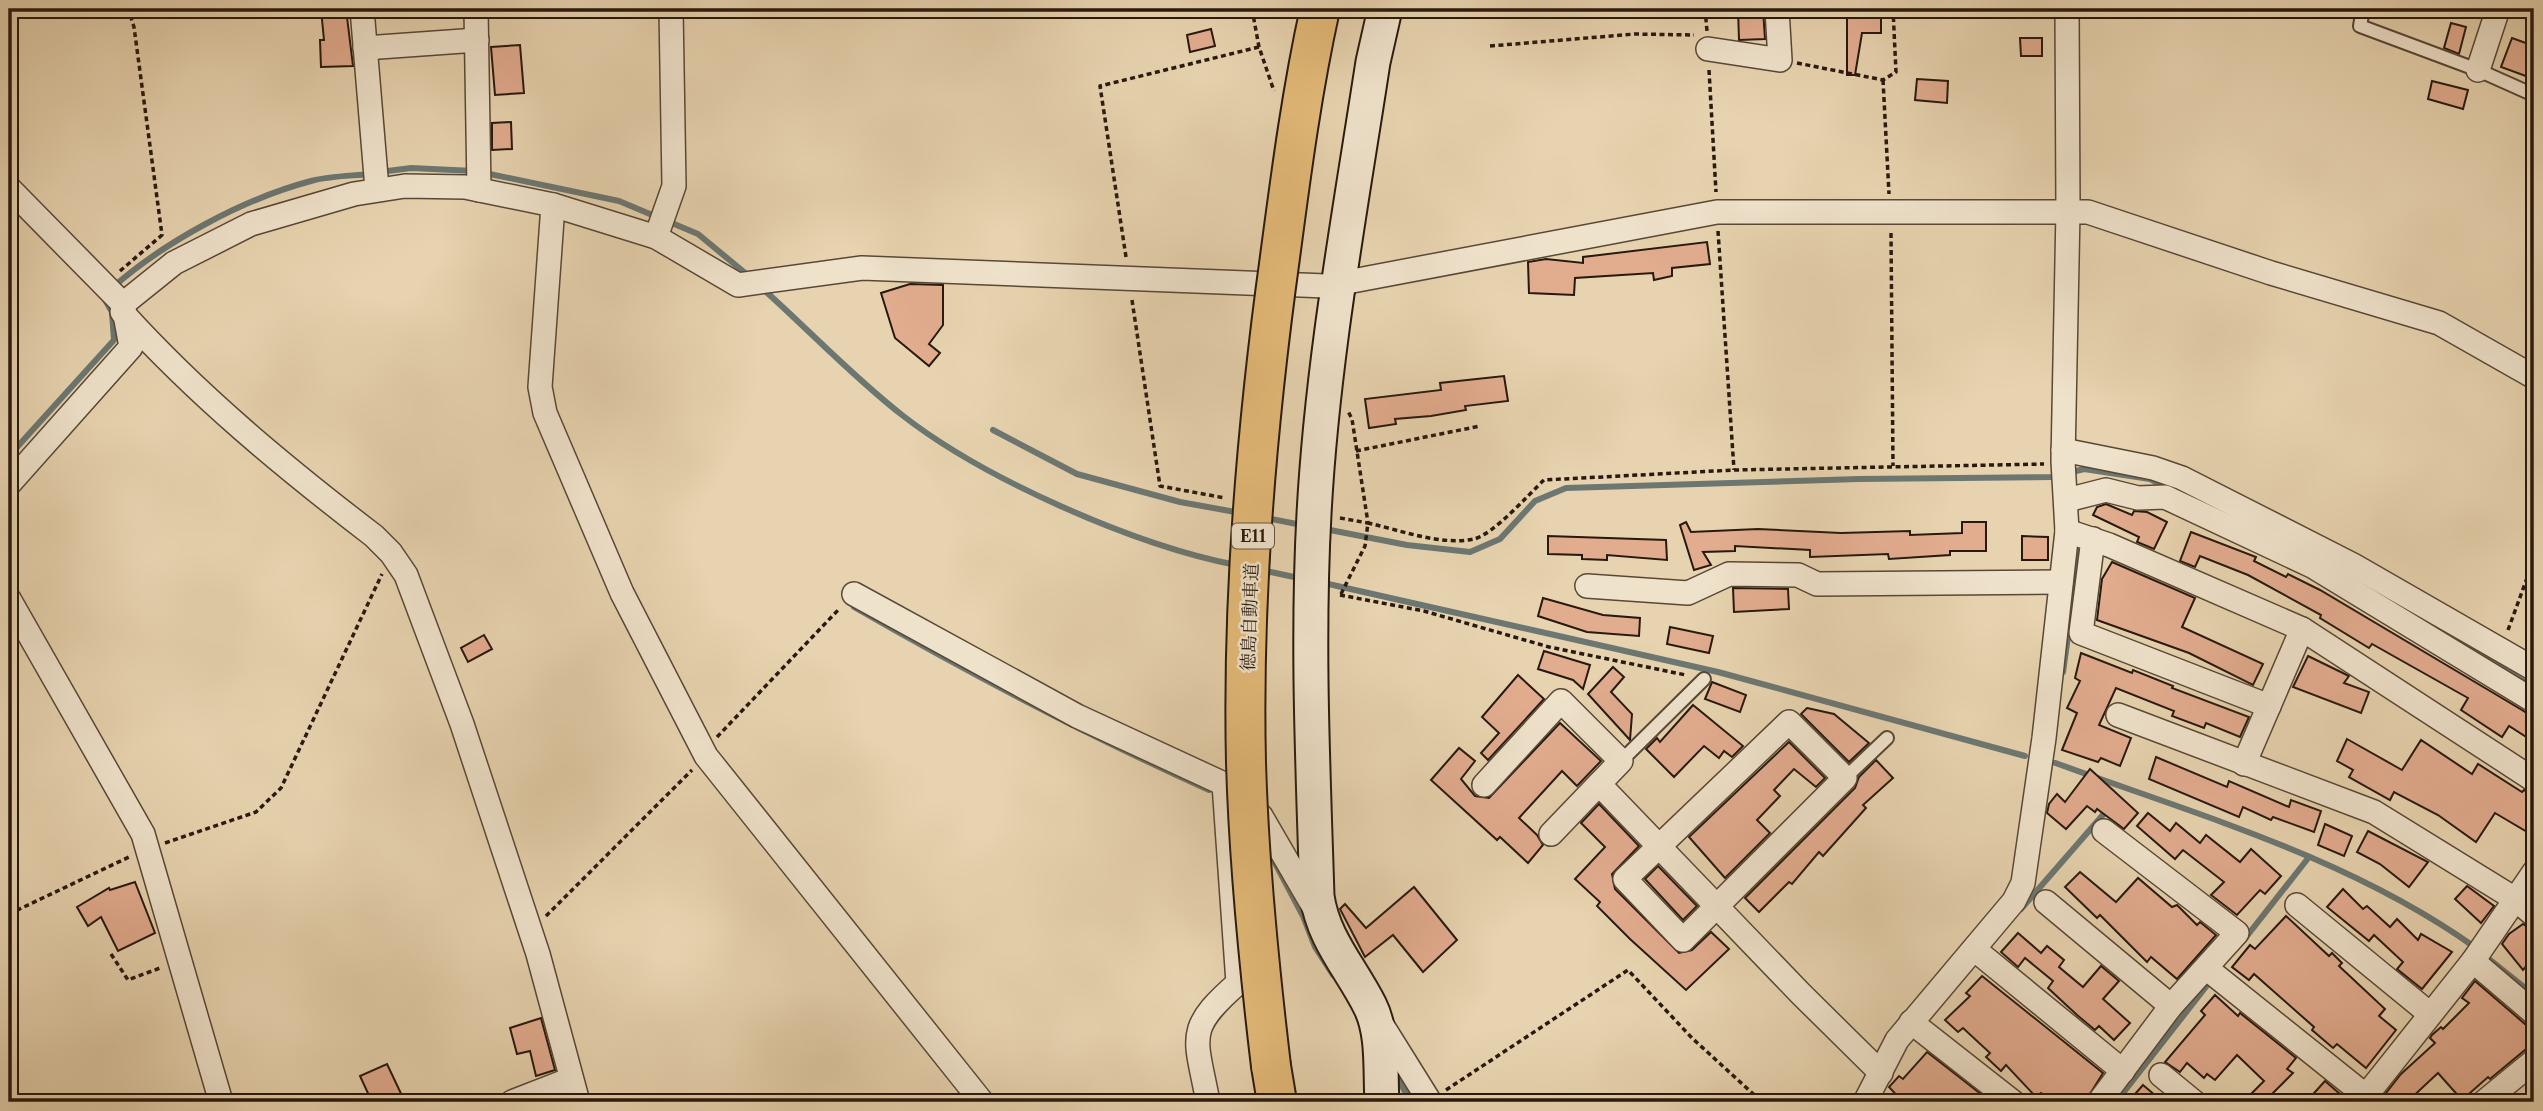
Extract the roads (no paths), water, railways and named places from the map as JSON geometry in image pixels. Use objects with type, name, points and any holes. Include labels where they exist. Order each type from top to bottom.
[{"type":"highway","name":"徳島自動車道","points":[[1274,1084],[1256,933],[1246,762],[1248,625],[1257,454],[1271,320],[1290,180],[1320,9]]},
{"type":"street","points":[[362,9],[377,189]]},
{"type":"street","points":[[476,9],[479,190]]},
{"type":"street","points":[[661,223],[674,186],[671,9]]},
{"type":"street","points":[[1320,918],[1317,896],[1310,641],[1313,526],[1323,400],[1339,285],[1373,62],[1385,9]]},
{"type":"street","points":[[1707,42],[1780,60],[1777,9]]},
{"type":"street","points":[[1599,784],[1716,905],[1877,1091],[1896,1040],[2014,901],[2024,883],[2067,531],[2064,472],[2068,212],[2067,9]]},
{"type":"street","points":[[2479,70],[2498,9]]},
{"type":"street","points":[[365,48],[477,40]]},
{"type":"street","points":[[122,308],[174,263],[251,223],[377,189],[405,186],[479,190],[661,223],[738,285],[862,268],[1339,285],[1717,212],[2088,212],[2271,273],[2439,323],[2534,377]]},
{"type":"street","points":[[9,188],[104,284],[153,346],[251,440],[391,553],[406,575],[440,662],[530,932],[578,1102]]},
{"type":"street","points":[[553,205],[540,387],[544,413],[622,593],[705,754],[982,1102]]},
{"type":"street","points":[[9,484],[131,347],[122,308]]},
{"type":"street","points":[[2064,472],[2163,484],[2501,649],[2534,669]]},
{"type":"street","points":[[2064,472],[2106,490],[2138,498],[2163,484]]},
{"type":"street","points":[[2067,531],[2093,539],[2302,629],[2534,780]]},
{"type":"street","points":[[2093,539],[2081,633],[2269,706]]},
{"type":"street","points":[[2317,558],[2534,701]]},
{"type":"street","points":[[1587,586],[1688,593],[1729,573],[1798,576],[1817,584],[2061,582]]},
{"type":"street","points":[[854,594],[1077,716],[1224,784],[1261,816],[1320,918],[1327,936],[1430,1102]]},
{"type":"street","points":[[13,614],[143,834],[221,1102]]},
{"type":"street","points":[[2244,764],[2302,629]]},
{"type":"street","points":[[1484,785],[1561,701],[1621,761],[1551,834]]},
{"type":"street","points":[[2118,715],[2374,812],[2515,899],[2534,915]]},
{"type":"street","points":[[1789,722],[1845,778],[1683,940],[1625,879],[1659,846],[1789,722]]},
{"type":"street","points":[[1208,1102],[1196,1036],[1209,1009],[1238,983],[1224,784]]},
{"type":"street","points":[[2099,1102],[2171,1006],[2237,933],[2104,831]]},
{"type":"street","points":[[2206,968],[2364,1099],[2478,954],[2534,873]]},
{"type":"street","points":[[2046,902],[2171,1006]]},
{"type":"street","points":[[2297,905],[2430,1014]]},
{"type":"street","points":[[1974,949],[2123,1071]]},
{"type":"street","points":[[2478,954],[2534,1013]]},
{"type":"street","points":[[1371,1008],[1378,1034],[1382,1102]]},
{"type":"street","points":[[1912,1022],[2013,1102]]},
{"type":"street","points":[[2484,1102],[2534,1061]]},
{"type":"street","points":[[2161,1075],[2194,1102]]},
{"type":"street","points":[[512,1102],[571,1079]]},
{"type":"lane","points":[[2364,9],[2360,26],[2479,70],[2534,95]]},
{"type":"lane","points":[[1621,761],[1704,679]]},
{"type":"lane","points":[[1845,778],[1887,738]]},
{"type":"waterway","points":[[380,172],[411,168],[474,171]]},
{"type":"waterway","points":[[485,173],[619,201],[657,217]]},
{"type":"waterway","points":[[112,288],[155,254],[205,224],[259,199],[318,179],[370,174]]},
{"type":"waterway","points":[[667,221],[698,234],[750,277]]},
{"type":"waterway","points":[[763,289],[902,415],[974,463],[1107,526],[1152,542],[1236,565]]},
{"type":"waterway","points":[[9,456],[114,340],[112,312],[104,298]]},
{"type":"waterway","points":[[993,430],[1077,474],[1180,502],[1241,513]]},
{"type":"waterway","points":[[1330,530],[1407,545],[1470,552],[1500,539],[1535,501],[1566,488],[1859,479],[2053,477],[2084,469],[2150,479],[2168,488]]},
{"type":"waterway","points":[[1266,518],[1302,525]]},
{"type":"waterway","points":[[2063,672],[2080,551]]},
{"type":"waterway","points":[[1261,570],[1299,578]]},
{"type":"waterway","points":[[1324,583],[1718,672],[2025,756]]},
{"type":"waterway","points":[[2381,594],[2534,688]]},
{"type":"waterway","points":[[854,607],[1029,703],[1209,790]]},
{"type":"waterway","points":[[2051,755],[2050,761],[2215,819],[2323,863],[2427,916],[2476,948]]},
{"type":"waterway","points":[[2021,909],[2108,809]]},
{"type":"waterway","points":[[1267,848],[1303,916],[1315,947],[1333,975]]},
{"type":"waterway","points":[[2243,941],[2309,857]]},
{"type":"waterway","points":[[2484,955],[2534,995]]},
{"type":"waterway","points":[[2116,1102],[2212,979]]},
{"type":"waterway","points":[[1395,1074],[1411,1102]]}]
